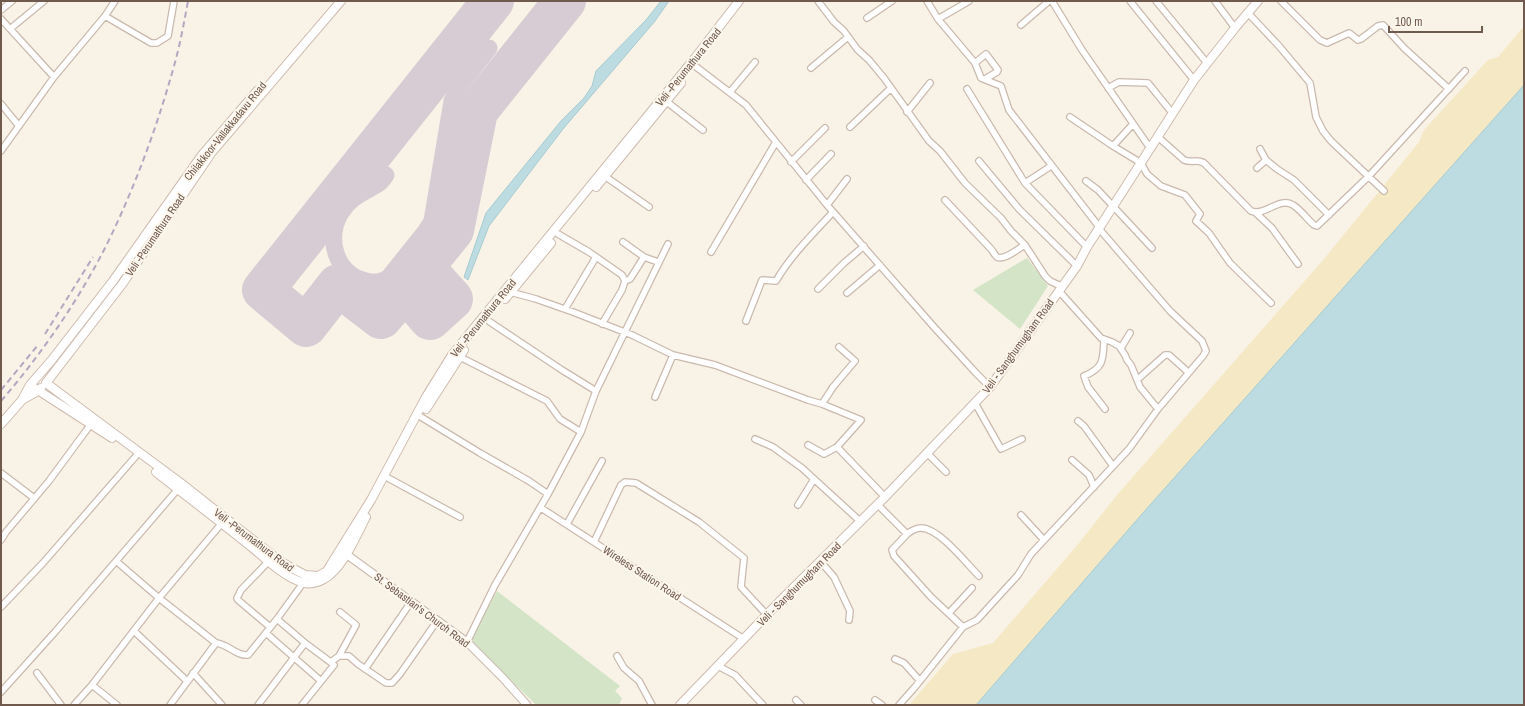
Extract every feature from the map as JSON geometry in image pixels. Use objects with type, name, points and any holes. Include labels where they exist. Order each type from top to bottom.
[{"type":"main road","name":"Chilakkoor-Vallakkadavu Road","points":[[22,400],[30,385],[51,361],[113,281],[202,155],[334,1]]},
{"type":"main road","name":"Veli -Perumathura Road","points":[[341,1],[212,152],[123,283],[46,383],[182,484],[281,562],[305,575],[318,576],[327,571],[371,500],[426,397],[452,355],[695,58],[739,1]]},
{"type":"main road","points":[[30,385],[116,440],[294,579],[303,583],[314,583],[324,580],[334,572],[346,554],[421,417],[458,356],[667,102],[746,1]]},
{"type":"main road","name":"Veli - Sanghumugham Road","points":[[680,705],[767,614],[878,505],[990,387],[1077,266],[1087,247],[1194,80],[1258,1]]},
{"type":"main road","points":[[51,361],[58,367]]},
{"type":"main road","points":[[1,424],[22,400],[38,391],[46,383],[37,376]]},
{"type":"street","points":[[1,10],[12,1]]},
{"type":"street","points":[[10,29],[44,1]]},
{"type":"street","points":[[1,151],[54,77],[116,1]]},
{"type":"street","points":[[105,16],[151,43],[157,43],[168,36],[174,1]]},
{"type":"street","points":[[818,1],[834,22],[844,31],[857,48],[869,60],[929,141],[949,161],[965,183],[1001,218],[1025,245],[1045,276],[1060,289],[1098,335],[1104,340],[1116,343],[1121,348],[1126,360],[1131,365],[1138,379],[1140,387],[1158,409]]},
{"type":"street","points":[[867,18],[892,1]]},
{"type":"street","points":[[899,705],[963,627],[977,620],[1018,575],[1031,554],[1129,449],[1158,409],[1206,351],[1202,342],[1170,311],[1101,231],[1009,110],[1001,86],[982,78],[975,63],[938,19],[927,1]]},
{"type":"street","points":[[938,19],[969,1]]},
{"type":"street","points":[[1021,25],[1050,1],[1150,148]]},
{"type":"street","points":[[1130,1],[1194,80]]},
{"type":"street","points":[[1156,1],[1207,63]]},
{"type":"street","points":[[1214,1],[1235,28]]},
{"type":"street","points":[[1281,1],[1320,40],[1328,43],[1344,34],[1349,33],[1358,40],[1378,26],[1383,25],[1404,48],[1449,89]]},
{"type":"street","points":[[1248,13],[1279,46],[1310,83],[1316,117],[1323,131],[1331,141],[1384,191]]},
{"type":"street","points":[[1,19],[54,77]]},
{"type":"street","points":[[811,68],[848,37]]},
{"type":"street","points":[[975,63],[986,54],[998,70],[985,79]]},
{"type":"street","points":[[730,92],[755,62]]},
{"type":"street","points":[[695,66],[746,105],[833,212],[939,333],[976,374],[990,387]]},
{"type":"street","points":[[1158,137],[1184,160],[1188,162],[1204,162],[1248,209],[1254,213],[1280,204],[1289,203],[1294,205],[1316,226],[1330,215],[1369,176],[1465,71]]},
{"type":"street","points":[[907,112],[930,82]]},
{"type":"street","points":[[1108,88],[1119,82],[1148,83],[1173,114]]},
{"type":"street","points":[[850,127],[891,88]]},
{"type":"street","points":[[966,89],[1025,183],[1087,247]]},
{"type":"street","points":[[667,102],[703,130]]},
{"type":"street","points":[[1,104],[19,126]]},
{"type":"street","points":[[1070,117],[1112,146],[1141,163],[1148,174],[1161,186],[1185,195],[1200,214],[1196,221],[1209,233],[1230,263],[1272,303]]},
{"type":"street","points":[[1112,146],[1133,124]]},
{"type":"street","points":[[791,162],[824,128]]},
{"type":"street","points":[[712,252],[776,142]]},
{"type":"street","points":[[1260,149],[1266,160],[1294,180],[1311,199],[1330,215]]},
{"type":"street","points":[[806,180],[831,154]]},
{"type":"street","points":[[1257,168],[1266,160]]},
{"type":"street","points":[[979,161],[1019,209],[1077,266]]},
{"type":"street","points":[[1025,183],[1051,166]]},
{"type":"street","points":[[606,177],[649,207]]},
{"type":"street","points":[[827,205],[847,179]]},
{"type":"street","points":[[1086,181],[1098,190],[1114,206],[1152,248]]},
{"type":"street","points":[[945,200],[997,257],[1006,257],[1025,245]]},
{"type":"street","points":[[746,321],[762,280],[776,281],[780,273],[833,212]]},
{"type":"street","points":[[1256,212],[1272,228],[1298,264]]},
{"type":"street","points":[[558,234],[622,275],[625,281],[622,290],[602,324]]},
{"type":"street","points":[[623,242],[644,257],[658,262]]},
{"type":"street","points":[[467,642],[495,584],[548,494],[581,432],[596,391],[668,244]]},
{"type":"street","points":[[818,289],[844,263],[864,246]]},
{"type":"street","points":[[565,309],[596,257]]},
{"type":"street","points":[[625,281],[630,279],[644,257]]},
{"type":"street","points":[[847,293],[880,264]]},
{"type":"street","points":[[510,292],[565,309],[655,345],[673,355],[715,365],[822,404],[861,420],[837,447],[824,454],[808,445]]},
{"type":"street","points":[[487,320],[596,391]]},
{"type":"street","points":[[1121,348],[1130,333]]},
{"type":"street","points":[[1104,340],[1103,360],[1094,372],[1084,376],[1088,387],[1105,409]]},
{"type":"street","points":[[822,404],[833,387],[855,361],[839,347]]},
{"type":"street","points":[[654,396],[673,355]]},
{"type":"street","points":[[1138,379],[1165,355],[1169,355],[1188,372]]},
{"type":"street","points":[[458,356],[547,401],[560,419],[581,432]]},
{"type":"street","points":[[974,403],[1001,449],[1022,439]]},
{"type":"street","points":[[421,417],[529,481],[548,494]]},
{"type":"street","points":[[1078,421],[1084,426],[1113,466]]},
{"type":"street","points":[[1,540],[49,481],[91,424]]},
{"type":"street","points":[[755,439],[773,447],[814,479],[860,522]]},
{"type":"street","points":[[837,447],[885,497]]},
{"type":"street","points":[[927,453],[946,472]]},
{"type":"street","points":[[1,607],[44,563],[136,456]]},
{"type":"street","points":[[1072,460],[1089,475],[1094,487]]},
{"type":"street","points":[[566,524],[602,461]]},
{"type":"street","points":[[1,473],[34,498]]},
{"type":"street","points":[[388,478],[460,517]]},
{"type":"street","points":[[798,505],[814,479]]},
{"type":"street","points":[[594,542],[621,485],[625,482],[636,483],[699,522],[744,558],[741,587],[767,614]]},
{"type":"street","points":[[1,692],[55,632],[178,489]]},
{"type":"street","points":[[878,505],[907,534]]},
{"type":"street","name":"Wireless Station Road","points":[[540,508],[744,639]]},
{"type":"street","points":[[1021,515],[1044,540]]},
{"type":"street","points":[[74,705],[92,686],[159,598],[222,523]]},
{"type":"street","points":[[963,627],[894,556],[892,550],[907,534],[918,528],[932,530],[941,537],[979,576]]},
{"type":"street","name":"St. Sebastian's Church Road","points":[[346,554],[467,642],[503,678],[527,705]]},
{"type":"street","points":[[116,561],[159,598],[216,643],[225,646],[243,656],[248,656],[303,583]]},
{"type":"street","points":[[269,561],[242,590],[237,598],[270,627]]},
{"type":"street","points":[[820,561],[834,577],[850,611],[849,620]]},
{"type":"street","points":[[949,613],[972,588]]},
{"type":"street","points":[[365,669],[411,602]]},
{"type":"street","points":[[334,665],[331,662],[339,656],[356,625],[340,612]]},
{"type":"street","points":[[277,619],[334,665]]},
{"type":"street","points":[[339,656],[349,656],[386,683],[392,682],[400,674],[437,621]]},
{"type":"street","points":[[134,631],[188,681]]},
{"type":"street","points":[[266,633],[321,681]]},
{"type":"street","points":[[170,705],[216,643]]},
{"type":"street","points":[[258,705],[305,643]]},
{"type":"street","points":[[617,656],[624,668],[640,681],[652,705]]},
{"type":"street","points":[[895,659],[904,662],[920,681]]},
{"type":"street","points":[[302,705],[334,665]]},
{"type":"street","points":[[718,666],[735,675],[763,705]]},
{"type":"street","points":[[37,673],[60,705]]},
{"type":"street","points":[[193,673],[222,705]]},
{"type":"street","points":[[92,686],[117,705]]},
{"type":"street","points":[[796,700],[801,705]]},
{"type":"street","points":[[875,700],[882,705]]},
{"type":"green space","points":[[1027,258],[1048,286],[1020,329],[973,290]]},
{"type":"green space","points":[[497,591],[620,686],[615,691],[622,698],[619,705],[536,705],[470,640]]},
{"type":"sand","points":[[1524,26],[1524,85],[1142,514],[976,705],[909,705],[953,654],[993,643],[1079,543],[1117,495],[1324,259],[1419,142],[1424,130],[1488,60],[1498,57]]},
{"type":"water","points":[[661,1],[669,1],[655,21],[563,129],[489,226],[468,280],[464,277],[486,213],[561,121],[584,98],[592,86],[596,71],[646,20]]},
{"type":"water","points":[[1524,85],[1524,705],[976,705],[1142,514]]},
{"type":"taxiway","points":[[386,175],[379,183],[357,196],[344,208],[336,224],[334,234],[336,255],[341,264],[347,271],[356,277],[369,282],[387,279],[425,232],[432,221],[452,101],[461,84],[489,48]]},
{"type":"runway","points":[[493,1],[263,290],[306,326],[338,285],[381,318],[405,290],[430,319],[452,299],[423,267],[453,230],[477,111],[565,1]]},
{"type":"railway","points":[[1,401],[31,365],[59,326],[85,285],[107,244],[136,179],[160,112],[176,58],[188,1]]},
{"type":"railway","points":[[45,334],[93,257]]},
{"type":"railway","points":[[1,390],[38,345]]}]
